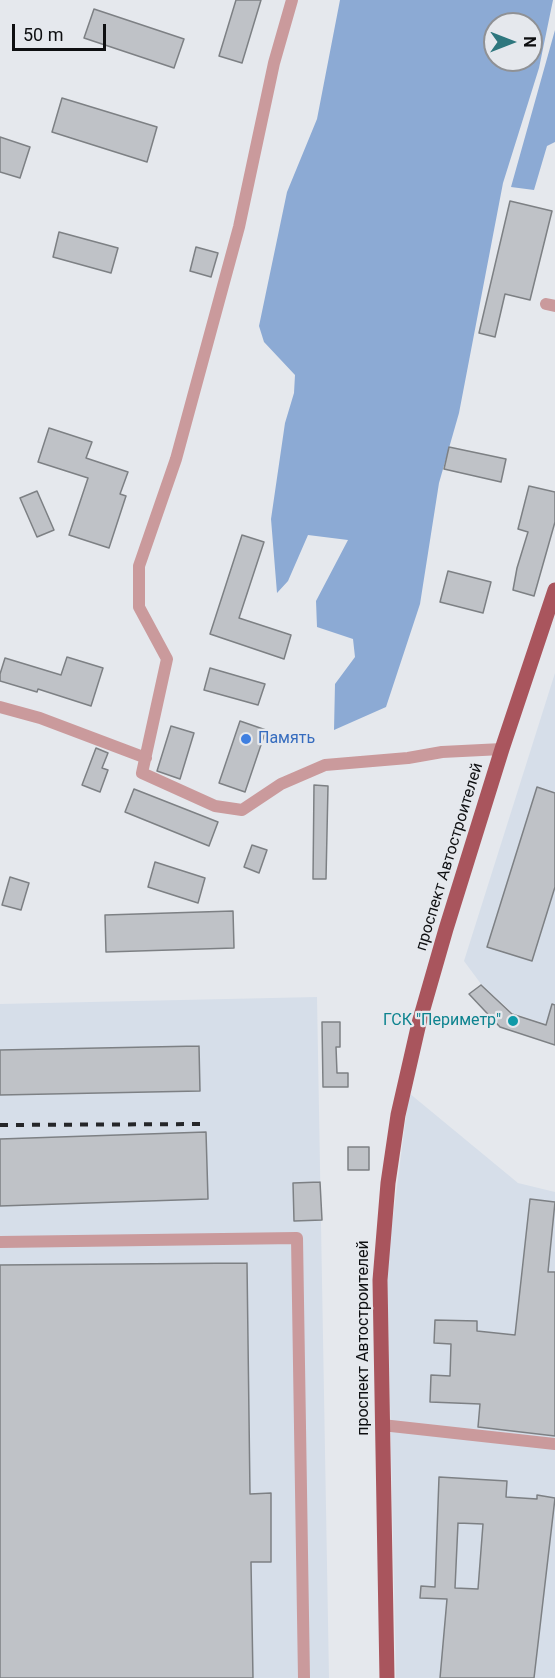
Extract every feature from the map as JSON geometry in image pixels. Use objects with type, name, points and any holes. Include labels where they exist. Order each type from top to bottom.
[{"type":"main road","name":"проспект Автостроителей","points":[[387,1678],[380,1280],[381,1246],[398,1115],[419,1023],[502,749],[555,590]]},
{"type":"lane","points":[[292,0],[274,63],[239,227],[186,424],[139,566],[139,607],[167,659],[142,773],[215,806],[242,810],[281,784],[325,765],[408,758],[442,752],[502,749]]},
{"type":"lane","points":[[0,707],[40,718],[146,758]]},
{"type":"lane","points":[[0,1242],[297,1238],[304,1678]]},
{"type":"lane","points":[[382,1425],[555,1444]]},
{"type":"shaded area","points":[[340,0],[553,0],[543,49],[543,12],[483,12],[483,72],[538,72],[503,183],[459,413],[439,483],[420,604],[386,707],[334,730],[335,684],[355,657],[353,639],[317,627],[316,601],[348,540],[308,535],[288,581],[277,593],[271,519],[285,423],[294,393],[295,375],[264,342],[259,326],[287,192],[317,119]]},
{"type":"shaded area","points":[[555,30],[555,142],[547,146],[534,190],[511,187]]},
{"type":"shaded area","points":[[555,673],[555,1027],[513,1013],[481,984],[464,961]]},
{"type":"shaded area","points":[[317,997],[329,1678],[0,1678],[0,1004]]},
{"type":"shaded area","points":[[409,1093],[518,1183],[555,1192],[555,1678],[396,1678],[387,1263]]},
{"type":"building","points":[[236,0],[261,0],[242,63],[219,56]]},
{"type":"building","points":[[94,9],[184,39],[174,68],[84,38]]},
{"type":"building","points":[[62,98],[157,127],[147,162],[52,132]]},
{"type":"building","points":[[0,137],[30,147],[20,178],[0,172]]},
{"type":"building","points":[[510,201],[552,211],[530,300],[505,294],[495,337],[479,333]]},
{"type":"building","points":[[59,232],[118,248],[111,273],[53,257]]},
{"type":"building","points":[[196,247],[218,253],[211,277],[190,271]]},
{"type":"building","points":[[49,428],[92,442],[86,458],[128,472],[120,494],[126,496],[109,548],[69,535],[88,478],[38,462]]},
{"type":"building","points":[[449,447],[506,459],[501,482],[444,469]]},
{"type":"building","points":[[529,486],[555,492],[555,522],[534,596],[513,590],[528,532],[518,529]]},
{"type":"building","points":[[37,491],[54,530],[37,537],[20,498]]},
{"type":"building","points":[[242,535],[264,542],[239,618],[291,635],[284,659],[210,634]]},
{"type":"building","points":[[448,571],[491,582],[483,613],[440,602]]},
{"type":"building","points":[[67,657],[103,668],[91,706],[38,689],[37,692],[0,681],[5,658],[61,675]]},
{"type":"building","points":[[210,668],[265,684],[258,705],[204,690]]},
{"type":"building","points":[[240,721],[266,730],[245,792],[219,783]]},
{"type":"building","points":[[171,726],[194,733],[180,779],[157,771]]},
{"type":"building","points":[[96,748],[108,753],[102,768],[108,770],[100,792],[82,785]]},
{"type":"building","points":[[314,785],[328,786],[326,879],[313,879]]},
{"type":"building","points":[[537,787],[555,793],[555,887],[532,961],[487,947]]},
{"type":"building","points":[[134,789],[218,822],[209,846],[125,812]]},
{"type":"building","points":[[252,845],[267,850],[259,873],[244,867]]},
{"type":"building","points":[[155,862],[205,878],[198,903],[148,887]]},
{"type":"building","points":[[10,877],[29,883],[21,910],[2,905]]},
{"type":"building","points":[[233,911],[234,948],[106,952],[105,915]]},
{"type":"building","name":"ГСК \"Периметр\"","points":[[481,985],[512,1014],[546,1025],[552,1004],[555,1005],[555,1045],[500,1027],[469,994]]},
{"type":"building","points":[[322,1022],[340,1022],[340,1047],[336,1047],[337,1073],[348,1073],[348,1087],[323,1087]]},
{"type":"building","points":[[199,1046],[200,1091],[0,1095],[0,1050]]},
{"type":"building","points":[[206,1132],[208,1199],[0,1206],[0,1139]]},
{"type":"building","points":[[348,1147],[369,1147],[369,1170],[348,1170]]},
{"type":"building","points":[[320,1182],[322,1220],[294,1221],[293,1183]]},
{"type":"building","points":[[530,1199],[555,1202],[548,1272],[555,1272],[555,1436],[478,1427],[480,1404],[430,1402],[431,1375],[450,1376],[451,1344],[434,1343],[435,1320],[477,1321],[477,1331],[515,1335]]},
{"type":"building","points":[[247,1263],[250,1494],[271,1493],[271,1562],[251,1562],[253,1678],[0,1678],[0,1265]]},
{"type":"building","points":[[439,1477],[507,1481],[506,1497],[537,1499],[537,1495],[555,1498],[534,1678],[440,1678],[447,1599],[420,1598],[421,1586],[435,1587]],"holes":[[[458,1523],[483,1524],[478,1589],[455,1588]]]},
{"type":"railway","points":[[0,1125],[205,1124]]},
{"type":"place","name":"Память","points":[[246,739]]},
{"type":"place","name":"ГСК \"Периметр\"","points":[[513,1021]]}]
